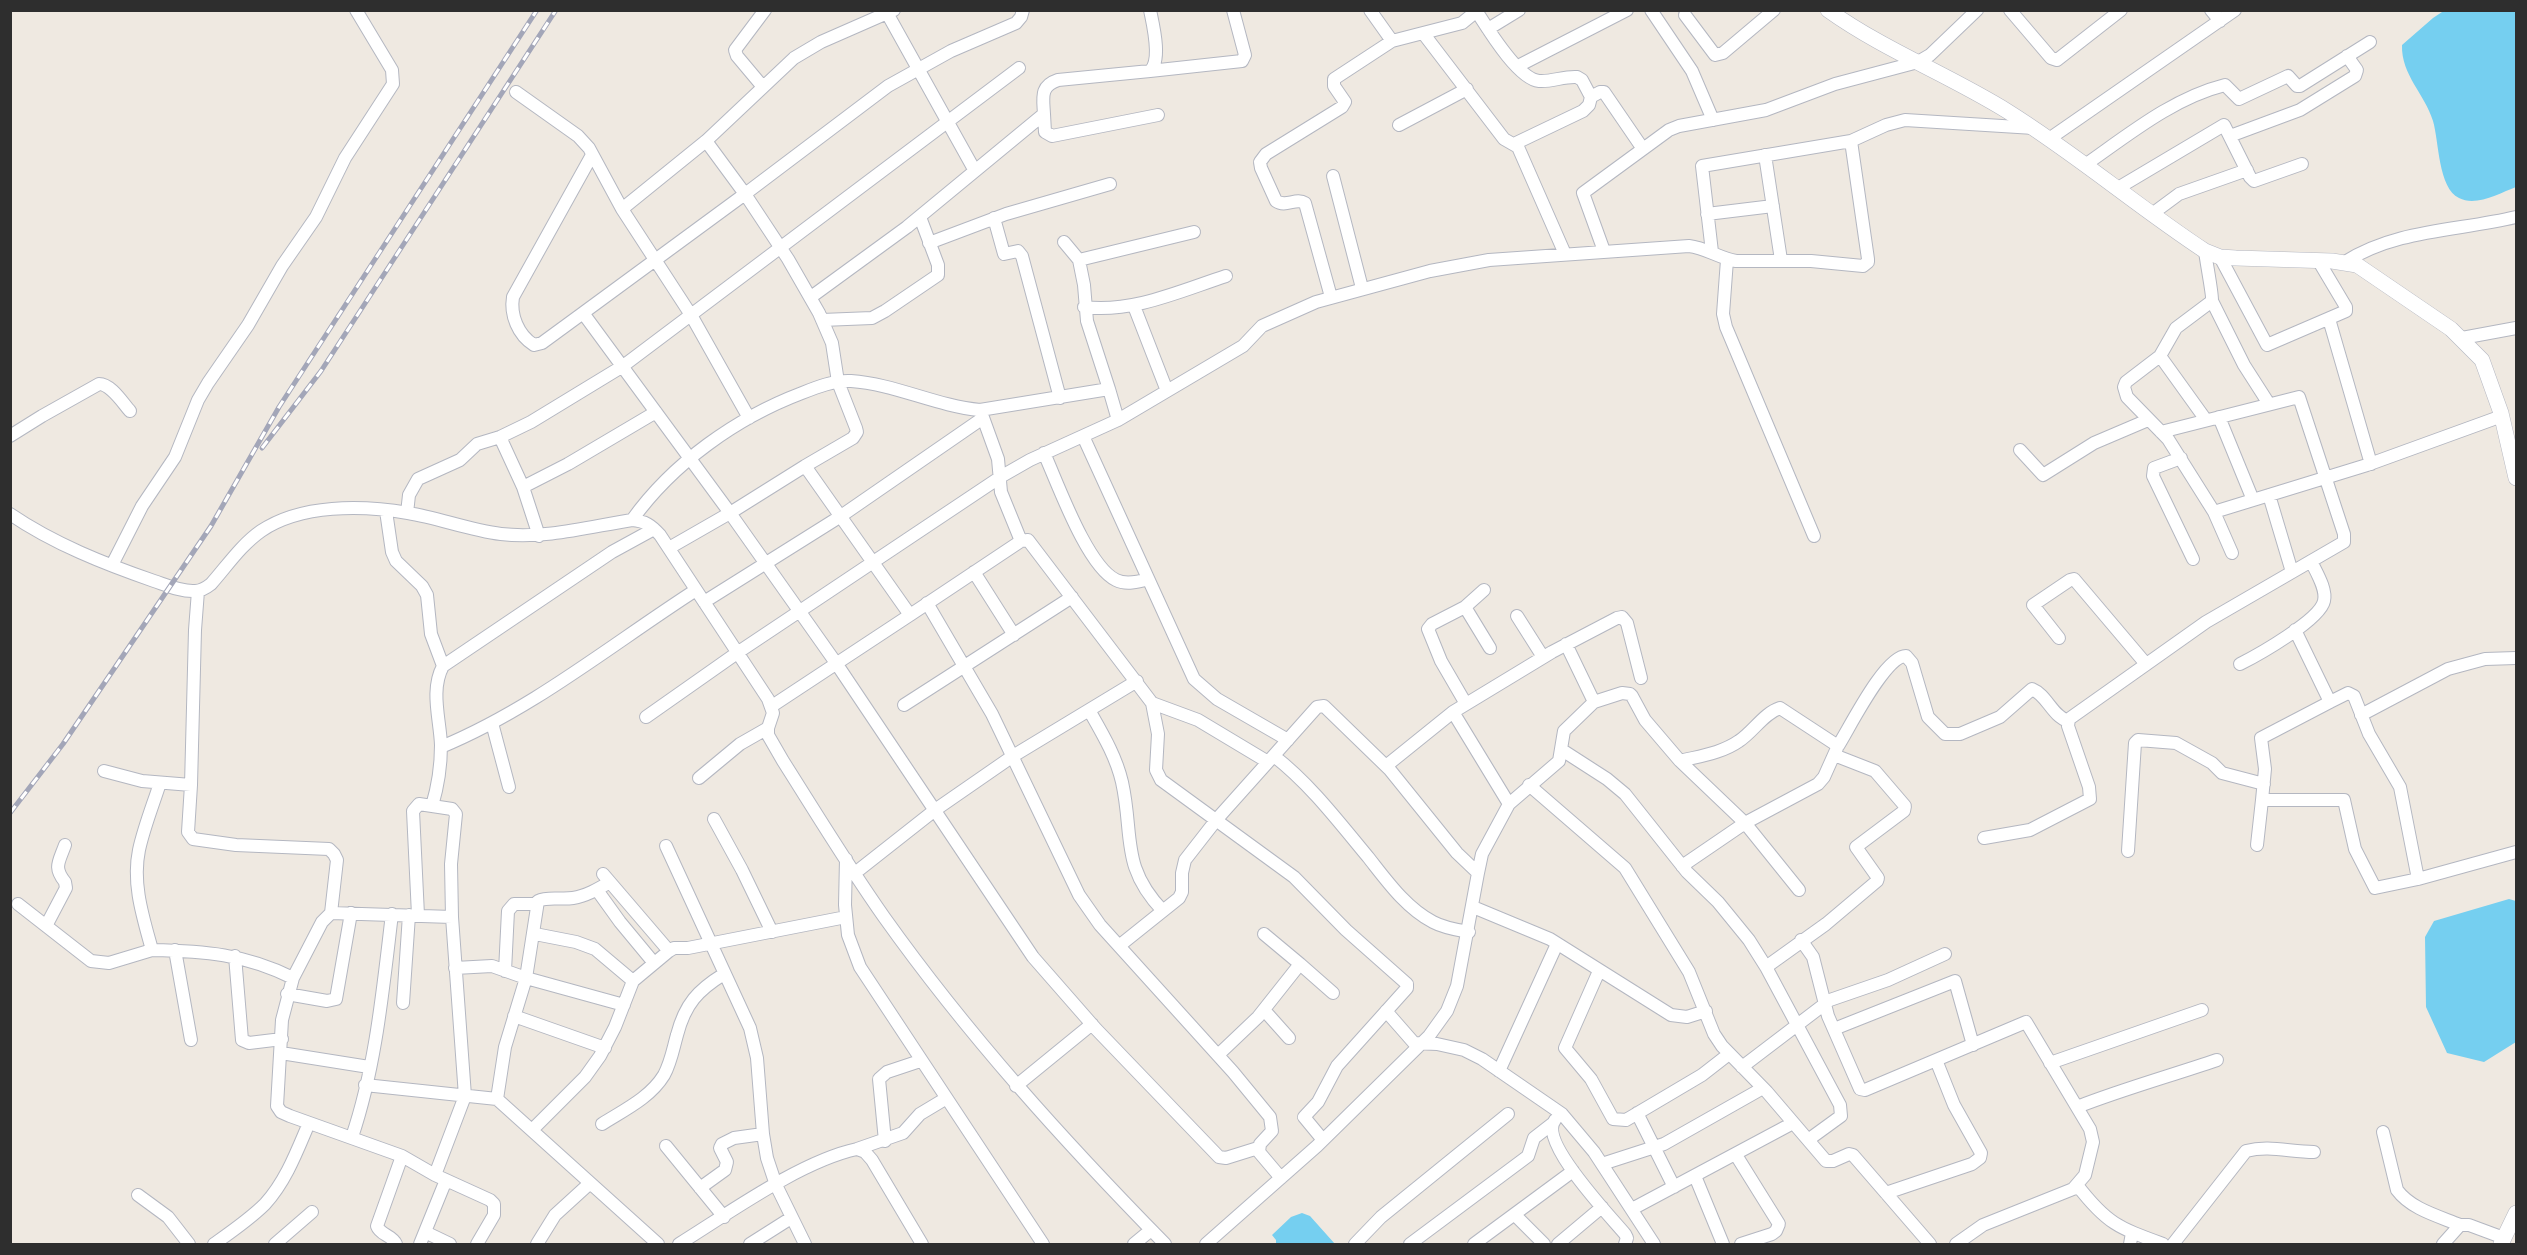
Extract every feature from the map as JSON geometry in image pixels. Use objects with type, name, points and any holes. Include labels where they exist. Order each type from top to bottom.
[{"type":"street","points":[[112,565],[142,506],[175,457],[198,400],[248,325],[282,266],[316,217],[345,158],[393,84],[392,70],[356,10]]},
{"type":"street","points":[[763,87],[737,56],[735,50],[765,10]]},
{"type":"street","points":[[592,155],[513,297],[511,306],[515,322],[534,345],[542,343],[888,86],[916,68],[1016,23],[1023,10]]},
{"type":"street","points":[[1150,10],[1155,34],[1156,61],[1150,71]]},
{"type":"street","points":[[1158,115],[1052,136],[1046,132],[1044,88],[1052,82],[1242,61],[1245,55],[1233,10]]},
{"type":"street","points":[[1371,10],[1392,41]]},
{"type":"street","points":[[1488,29],[1519,10]]},
{"type":"street","points":[[1651,10],[1692,71],[1713,120]]},
{"type":"street","points":[[1685,15],[1715,55],[1723,53],[1774,10]]},
{"type":"street","points":[[1828,10],[1870,39],[1975,92],[2034,128],[2152,214],[2213,254],[2267,345],[2344,312],[2346,307],[2318,260]]},
{"type":"street","points":[[1604,251],[1583,193],[1643,149],[1679,126],[1767,110],[1835,84],[1918,62],[1930,54],[1977,10]]},
{"type":"street","points":[[2010,10],[2050,58],[2057,60],[2121,10]]},
{"type":"street","points":[[2211,10],[2220,21]]},
{"type":"street","points":[[2049,140],[2235,10]]},
{"type":"street","points":[[1331,297],[1305,203],[1299,201],[1280,204],[1276,201],[1260,162],[1266,154],[1342,107],[1345,102],[1334,86],[1334,79],[1392,41],[1462,23],[1478,11],[1506,56],[1518,66],[1538,81],[1577,77],[1582,80],[1591,97],[1589,105],[1582,111],[1514,144]]},
{"type":"street","points":[[622,209],[706,141],[794,57],[890,12],[916,68],[975,171]]},
{"type":"street","points":[[1518,66],[1622,12]]},
{"type":"street","points":[[1423,33],[1504,139],[1514,144],[1520,151],[1565,254]]},
{"type":"street","points":[[2085,165],[2140,127],[2202,93],[2224,86],[2239,99],[2288,76],[2300,86],[2370,42]]},
{"type":"street","points":[[2230,136],[2300,110],[2355,76],[2357,70],[2347,56]]},
{"type":"street","points":[[407,513],[408,495],[418,479],[460,460],[477,444],[500,437],[531,422],[622,366],[1019,68]]},
{"type":"street","points":[[1399,125],[1467,89]]},
{"type":"street","points":[[516,92],[566,126],[578,136],[592,155],[622,209],[691,315],[749,418]]},
{"type":"street","points":[[1591,97],[1604,92],[1643,149]]},
{"type":"street","points":[[811,297],[920,217],[1044,114]]},
{"type":"street","points":[[1712,252],[1702,166],[1851,141],[1886,125],[1905,120],[2034,128]]},
{"type":"street","points":[[2118,188],[2221,126],[2226,127],[2252,180],[2257,181],[2302,164]]},
{"type":"street","points":[[669,548],[853,438],[857,432],[838,382],[832,343],[811,297],[745,194],[706,141]]},
{"type":"street","points":[[646,717],[737,653],[1000,477],[1044,453],[1118,420],[1243,346],[1254,332],[1272,320],[1331,297],[1489,260],[1689,246],[1712,252],[1727,260],[1781,260],[1860,266],[1868,262],[1851,141]]},
{"type":"street","points":[[1765,155],[1781,260]]},
{"type":"street","points":[[2152,214],[2179,194],[2247,170]]},
{"type":"street","points":[[1333,176],[1362,288]]},
{"type":"street","points":[[929,243],[994,218],[1110,184]]},
{"type":"street","points":[[1707,214],[1773,206]]},
{"type":"street","points":[[822,320],[872,318],[934,278],[939,270],[920,217]]},
{"type":"street","points":[[2345,262],[2363,250],[2398,237],[2458,229],[2517,217]]},
{"type":"street","points":[[994,218],[1004,254],[1018,251],[1022,256],[1059,398]]},
{"type":"street","points":[[1079,260],[1194,232]]},
{"type":"street","points":[[1064,242],[1079,260],[1084,285],[1084,307],[1118,420]]},
{"type":"street","points":[[2213,254],[2345,262],[2368,272],[2462,338],[2482,360],[2502,416],[2516,473]]},
{"type":"street","points":[[2213,254],[2209,283],[2212,301],[2244,365],[2270,404]]},
{"type":"street","points":[[1727,260],[1724,314],[1726,327],[1814,536]]},
{"type":"street","points":[[1084,307],[1101,309],[1134,306],[1226,276]]},
{"type":"street","points":[[2212,301],[2176,328],[2160,356],[2126,382],[2124,387],[2127,397],[2161,432],[2181,458],[2214,512],[2232,553]]},
{"type":"street","points":[[1134,306],[1167,391]]},
{"type":"street","points":[[582,313],[766,563],[1034,957],[1092,1024],[1219,1157],[1226,1158],[1258,1148],[1272,1131],[1272,1122],[1218,1055],[1090,913],[1079,895],[1013,756],[927,603]]},
{"type":"street","points":[[2329,319],[2372,464]]},
{"type":"street","points":[[2462,338],[2517,328]]},
{"type":"street","points":[[2160,356],[2213,418],[2253,500]]},
{"type":"street","points":[[632,520],[648,497],[722,434],[789,398],[838,382],[866,383],[981,414]]},
{"type":"street","points":[[10,436],[99,384],[109,387],[130,411]]},
{"type":"street","points":[[704,602],[841,516],[981,414],[1109,388]]},
{"type":"street","points":[[2068,721],[2206,622],[2344,542],[2345,538],[2301,399],[2295,397],[2161,432]]},
{"type":"street","points":[[523,487],[593,450],[656,412]]},
{"type":"street","points":[[981,414],[998,459],[1001,492],[1021,541]]},
{"type":"street","points":[[2214,512],[2372,464],[2502,416]]},
{"type":"street","points":[[2020,450],[2043,476],[2094,443],[2148,420]]},
{"type":"street","points":[[1083,436],[1194,679],[1217,699],[1288,740]]},
{"type":"street","points":[[500,437],[523,487],[539,536]]},
{"type":"street","points":[[1044,453],[1089,550],[1100,567],[1108,575],[1124,583],[1148,579]]},
{"type":"street","points":[[2181,458],[2154,468],[2152,476],[2193,559]]},
{"type":"street","points":[[805,466],[910,615]]},
{"type":"street","points":[[2269,495],[2292,572]]},
{"type":"street","points":[[10,514],[28,526],[112,565],[171,586],[198,591],[211,584],[244,546],[261,531],[282,520],[310,512],[369,509],[407,513],[474,529],[539,536],[632,520],[643,521],[654,529],[669,548],[772,706],[772,721],[768,728],[768,735],[855,873],[912,954],[1016,1086],[1093,1172],[1165,1245]]},
{"type":"street","points":[[386,511],[392,552],[396,561],[422,586],[427,595],[431,634],[443,666]]},
{"type":"street","points":[[432,806],[438,781],[441,747],[436,689],[438,675],[443,666],[612,552],[654,529]]},
{"type":"street","points":[[772,706],[1021,541],[1031,542],[1152,703],[1158,734],[1155,765],[1161,780],[1294,877],[1346,930],[1406,981],[1407,988],[1337,1066],[1318,1102],[1304,1117],[1323,1140]]},
{"type":"street","points":[[2240,664],[2271,648],[2322,607],[2325,600],[2323,588],[2311,561]]},
{"type":"street","points":[[974,572],[1014,635]]},
{"type":"street","points":[[2059,638],[2032,605],[2074,579],[2146,664]]},
{"type":"street","points":[[441,747],[492,723],[696,590]]},
{"type":"street","points":[[1466,704],[1444,669],[1428,632],[1432,624],[1465,607],[1484,590]]},
{"type":"street","points":[[198,591],[188,832],[193,839],[266,848],[320,847],[328,849],[337,860],[331,913],[322,922],[292,978],[287,994],[277,1106],[281,1112],[402,1156],[494,1204],[494,1215],[477,1245]]},
{"type":"street","points":[[904,705],[1072,597]]},
{"type":"street","points":[[1465,607],[1490,648]]},
{"type":"street","points":[[1517,616],[1543,657]]},
{"type":"street","points":[[1386,766],[1453,712],[1566,644],[1622,617],[1627,623],[1641,678]]},
{"type":"street","points":[[2295,630],[2330,702]]},
{"type":"street","points":[[1566,644],[1594,702]]},
{"type":"street","points":[[1682,866],[1745,823],[1818,784],[1882,674],[1892,662],[1902,656],[1906,656],[1912,663],[1928,717],[1945,734],[1960,734],[1993,721],[2013,708],[2032,689],[2038,692],[2059,717],[2068,721],[2089,787],[2090,799],[2030,830],[1984,838]]},
{"type":"street","points":[[2361,715],[2448,669],[2485,659],[2517,658]]},
{"type":"street","points":[[855,873],[935,810],[1013,756],[1137,681]]},
{"type":"street","points":[[1206,1245],[1323,1140],[1422,1045],[1447,1011],[1454,995],[1469,932],[1482,854],[1509,804],[1555,765],[1562,756],[1564,731],[1594,702],[1622,693],[1630,693],[1645,720],[1680,761],[1745,823],[1799,890]]},
{"type":"street","points":[[2257,845],[2265,769],[2261,738],[2344,694],[2351,694],[2400,787],[2418,879]]},
{"type":"street","points":[[1152,703],[1198,720],[1294,772],[1318,796],[1405,901],[1433,922],[1469,932]]},
{"type":"street","points":[[1119,946],[1179,898],[1182,892],[1185,860],[1217,819],[1317,707],[1324,706],[1386,766],[1457,853],[1478,873]]},
{"type":"street","points":[[1680,761],[1729,748],[1774,710],[1780,708],[1836,750],[1875,771],[1905,806],[1904,811],[1856,847],[1878,878],[1877,881],[1826,924],[1766,967]]},
{"type":"street","points":[[1089,710],[1117,765],[1135,870],[1148,896],[1163,911]]},
{"type":"street","points":[[1453,712],[1509,804]]},
{"type":"street","points":[[492,723],[509,787]]},
{"type":"street","points":[[699,778],[740,744],[768,728]]},
{"type":"street","points":[[2128,851],[2135,743],[2138,740],[2176,743],[2212,763],[2222,773],[2264,784]]},
{"type":"street","points":[[1562,750],[1607,778],[1625,794],[1682,866],[1736,923],[1766,967],[1842,1111],[1836,1121],[1808,1140]]},
{"type":"street","points":[[104,771],[160,783],[191,785]]},
{"type":"street","points":[[152,950],[140,908],[136,874],[139,850],[160,783]]},
{"type":"street","points":[[1529,785],[1625,868],[1689,972],[1714,1034],[1729,1054],[1763,1088],[1826,1161],[1852,1155],[1930,1245]]},
{"type":"street","points":[[2262,800],[2344,800],[2355,849],[2375,888],[2418,879],[2517,852]]},
{"type":"street","points":[[403,1003],[413,915],[413,808],[418,804],[452,809],[456,814],[451,864],[452,917],[465,1096],[420,1245]]},
{"type":"street","points":[[714,819],[772,932]]},
{"type":"street","points":[[46,926],[66,888],[57,867],[65,845]]},
{"type":"street","points":[[666,846],[750,1028],[758,1058],[762,1134],[767,1158],[776,1185],[805,1245]]},
{"type":"street","points":[[846,859],[848,935],[860,967],[1043,1245]]},
{"type":"street","points":[[505,970],[508,911],[514,904],[537,904],[544,898],[573,898],[597,890],[606,878],[669,951]]},
{"type":"street","points":[[597,890],[654,963]]},
{"type":"street","points":[[18,904],[80,954],[99,964],[152,950],[175,950],[235,956],[265,965],[292,978]]},
{"type":"street","points":[[497,1099],[505,1047],[526,978],[535,934],[537,904]]},
{"type":"street","points":[[1473,907],[1530,930],[1557,944],[1671,1015],[1687,1017],[1706,1011]]},
{"type":"street","points":[[331,913],[452,917]]},
{"type":"street","points":[[287,994],[327,1001],[336,999],[351,913]]},
{"type":"street","points":[[352,1137],[369,1067],[382,994],[392,914]]},
{"type":"street","points":[[532,1130],[585,1077],[605,1048],[633,981],[669,951],[674,948],[688,948],[846,916]]},
{"type":"street","points":[[1264,933],[1333,993]]},
{"type":"street","points":[[535,934],[576,942],[595,949],[633,981]]},
{"type":"street","points":[[1801,940],[1815,963],[1824,1004],[1858,1086],[1863,1090],[2026,1022],[2091,1129],[2093,1142],[2085,1175],[2073,1189],[1983,1226],[1956,1245]]},
{"type":"street","points":[[1499,1071],[1557,944]]},
{"type":"street","points":[[175,950],[191,1040]]},
{"type":"street","points":[[1742,1067],[1824,1004],[1888,980],[1945,954]]},
{"type":"street","points":[[235,956],[242,1040],[249,1043],[282,1039]]},
{"type":"street","points":[[1218,1055],[1264,1010],[1300,964]]},
{"type":"street","points":[[455,968],[484,966],[505,970],[624,1005]]},
{"type":"street","points":[[1599,971],[1565,1048],[1591,1079],[1613,1119],[1626,1120],[1693,1080],[1729,1054]]},
{"type":"street","points":[[602,1124],[642,1099],[655,1087],[671,1059],[677,1032],[694,996],[724,974]]},
{"type":"street","points":[[1834,1029],[1955,981],[1973,1045]]},
{"type":"street","points":[[1264,1010],[1289,1038]]},
{"type":"street","points":[[2050,1063],[2202,1010]]},
{"type":"street","points":[[1386,1011],[1414,1043],[1437,1044],[1464,1050],[1561,1113],[1577,1129],[1602,1164],[1654,1245]]},
{"type":"street","points":[[514,1016],[605,1048]]},
{"type":"street","points":[[1016,1086],[1092,1024]]},
{"type":"street","points":[[280,1053],[369,1067]]},
{"type":"street","points":[[1886,1193],[1972,1164],[1980,1158],[1980,1153],[1954,1105],[1936,1060]]},
{"type":"street","points":[[2077,1107],[2132,1086],[2217,1060]]},
{"type":"street","points":[[885,1141],[879,1079],[887,1072],[920,1061]]},
{"type":"street","points":[[365,1086],[497,1099],[658,1245]]},
{"type":"street","points":[[1602,1164],[1655,1148],[1683,1135],[1763,1088]]},
{"type":"street","points":[[679,1245],[801,1171],[903,1133],[920,1114],[945,1099]]},
{"type":"street","points":[[1410,1245],[1528,1156],[1534,1138],[1552,1124],[1561,1113]]},
{"type":"street","points":[[1637,1113],[1674,1187]]},
{"type":"street","points":[[1362,1242],[1406,1197],[1508,1114]]},
{"type":"street","points":[[214,1245],[252,1215],[274,1192],[290,1169],[309,1123]]},
{"type":"street","points":[[1632,1209],[1793,1123]]},
{"type":"street","points":[[1552,1124],[1554,1139],[1573,1171],[1628,1238],[1625,1245]]},
{"type":"street","points":[[2383,1132],[2397,1190],[2409,1203],[2460,1225],[2469,1225],[2503,1241],[2517,1213]]},
{"type":"street","points":[[700,1188],[725,1170],[727,1162],[720,1148],[722,1144],[734,1138],[762,1134]]},
{"type":"street","points":[[666,1146],[724,1217]]},
{"type":"street","points":[[2173,1245],[2246,1151],[2263,1146],[2293,1152],[2314,1152]]},
{"type":"street","points":[[1258,1148],[1260,1155],[1281,1178]]},
{"type":"street","points":[[857,1149],[865,1152],[872,1160],[922,1245]]},
{"type":"street","points":[[1736,1155],[1779,1224],[1776,1232],[1763,1241],[1740,1245]]},
{"type":"street","points":[[396,1245],[392,1238],[380,1232],[377,1226],[402,1156]]},
{"type":"street","points":[[1474,1244],[1573,1171]]},
{"type":"street","points":[[1695,1176],[1723,1245]]},
{"type":"street","points":[[537,1245],[555,1215],[589,1184]]},
{"type":"street","points":[[2077,1185],[2101,1214],[2131,1239],[2163,1245]]},
{"type":"street","points":[[138,1194],[168,1217],[189,1245]]},
{"type":"street","points":[[1558,1245],[1602,1207]]},
{"type":"street","points":[[275,1245],[312,1212]]},
{"type":"street","points":[[1515,1215],[1544,1245]]},
{"type":"street","points":[[750,1245],[791,1218]]},
{"type":"street","points":[[2443,1245],[2460,1225]]},
{"type":"street","points":[[1134,1245],[1151,1230]]},
{"type":"street","points":[[425,1232],[450,1245]]},
{"type":"street","points":[[1474,1244],[1479,1245]]},
{"type":"water","points":[[2445,10],[2516,11],[2516,187],[2480,200],[2459,198],[2447,185],[2440,163],[2433,121],[2409,75],[2403,56],[2402,45]]},
{"type":"water","points":[[2509,899],[2516,901],[2516,1042],[2484,1062],[2447,1053],[2426,1007],[2425,937],[2434,921]]},
{"type":"water","points":[[1302,1213],[1310,1216],[1335,1244],[1276,1244],[1272,1235],[1291,1217]]},
{"type":"railway","points":[[10,813],[63,744],[211,526],[279,407],[537,10]]},
{"type":"railway","points":[[262,448],[321,371],[556,10]]}]
